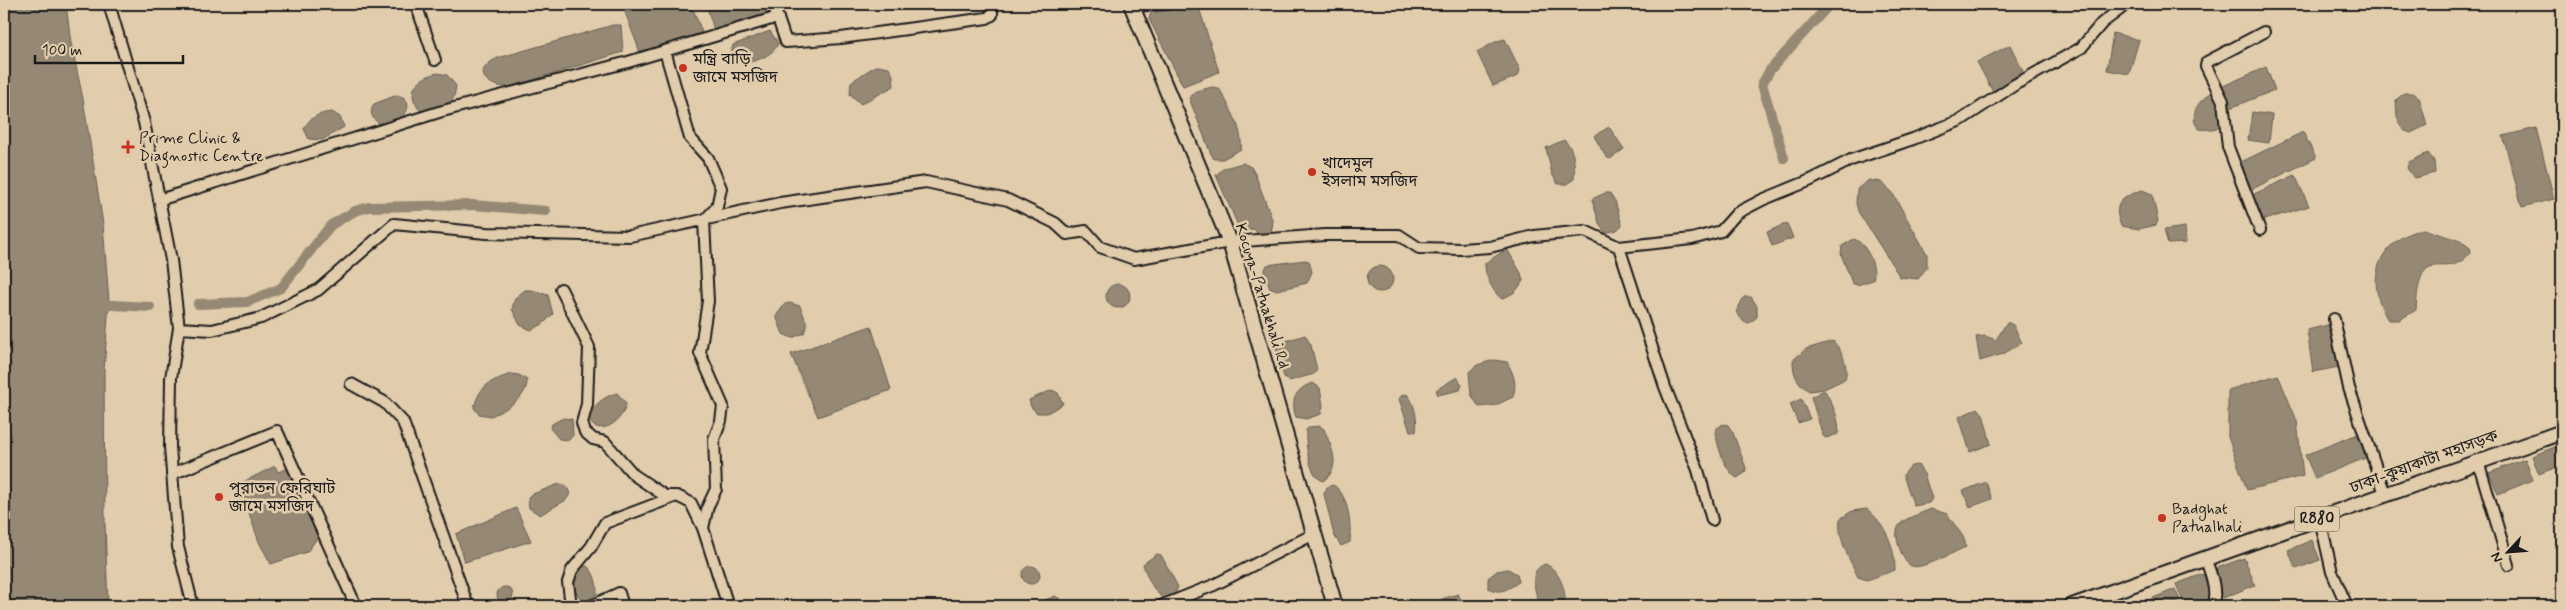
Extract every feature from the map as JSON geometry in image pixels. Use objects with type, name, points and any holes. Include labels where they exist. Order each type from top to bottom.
[{"type":"main road","name":"Kocuya-Patuakhali Rd","points":[[1132,5],[1230,242],[1335,606]]},
{"type":"main road","name":"ঢাকা-কুয়াকাটা মহাসড়ক","points":[[2072,606],[2562,432]]},
{"type":"street","points":[[109,4],[144,122],[171,260],[179,328],[171,378],[170,447],[178,547],[193,606]]},
{"type":"street","points":[[416,4],[436,60]]},
{"type":"street","points":[[773,4],[786,42],[841,38],[987,18],[992,15],[992,4]]},
{"type":"street","points":[[1132,5],[1166,4]]},
{"type":"street","points":[[179,328],[212,330],[261,318],[318,290],[394,224],[486,233],[630,236],[780,204],[926,182],[1008,200],[1054,223],[1067,234],[1086,231],[1100,247],[1134,259],[1230,242],[1325,235],[1399,235],[1419,248],[1461,249],[1490,247],[1534,236],[1585,231],[1619,247],[1692,239],[1721,231],[1737,213],[1851,160],[1913,140],[1961,120],[2016,84],[2081,48],[2102,23],[2127,4]]},
{"type":"street","points":[[160,200],[439,112],[665,51],[778,17]]},
{"type":"street","points":[[2260,230],[2228,147],[2223,101],[2206,66],[2207,62],[2264,32]]},
{"type":"street","points":[[665,51],[690,138],[708,158],[721,188],[717,207],[704,221],[708,301],[700,353],[723,406],[722,421],[714,440],[716,489],[708,506],[703,528]]},
{"type":"street","points":[[1619,247],[1665,387],[1698,470],[1712,520]]},
{"type":"street","points":[[561,289],[589,347],[587,404],[582,423],[585,432],[593,440],[606,442],[616,451],[624,464],[665,496],[677,496],[691,502],[703,528],[728,606]]},
{"type":"street","points":[[2334,319],[2349,388],[2385,494]]},
{"type":"street","points":[[351,384],[384,402],[404,422],[468,606]]},
{"type":"street","points":[[172,474],[277,431],[351,591],[356,606]]},
{"type":"street","points":[[2478,461],[2509,565]]},
{"type":"street","points":[[571,606],[568,582],[572,570],[591,546],[605,523],[677,496]]},
{"type":"street","points":[[2320,519],[2332,572],[2348,606]]},
{"type":"street","points":[[1161,606],[1214,585],[1314,534]]},
{"type":"street","points":[[2205,558],[2212,576],[2214,597],[2213,604],[2209,606]]},
{"type":"street","points":[[591,606],[619,593],[623,606]]},
{"type":"shaded area","points":[[4,4],[66,4],[71,43],[83,99],[103,224],[109,302],[104,371],[105,525],[108,606],[4,606]]},
{"type":"shaded area","points":[[647,4],[691,4],[702,32],[641,55],[625,12]]},
{"type":"shaded area","points":[[706,4],[767,4],[770,12],[715,33]]},
{"type":"shaded area","points":[[1196,4],[1200,11],[1219,72],[1183,86],[1149,19],[1151,12],[1165,6]]},
{"type":"shaded area","points":[[613,25],[621,25],[623,52],[510,87],[494,85],[484,77],[485,68],[489,63],[498,58]]},
{"type":"shaded area","points":[[770,31],[778,43],[767,55],[750,62],[735,60],[732,54],[733,45]]},
{"type":"shaded area","points":[[2113,33],[2139,40],[2129,74],[2107,70]]},
{"type":"shaded area","points":[[1505,39],[1520,70],[1518,76],[1493,86],[1477,52],[1497,41]]},
{"type":"shaded area","points":[[2010,45],[2023,71],[1993,92],[1977,62]]},
{"type":"shaded area","points":[[875,66],[889,67],[893,76],[894,86],[861,104],[850,94],[851,82]]},
{"type":"shaded area","points":[[2266,67],[2275,90],[2230,108],[2221,87]]},
{"type":"shaded area","points":[[438,73],[447,75],[456,86],[455,94],[446,107],[422,113],[414,99],[415,87],[423,79]]},
{"type":"shaded area","points":[[1212,87],[1219,88],[1238,125],[1240,133],[1241,149],[1223,159],[1214,159],[1211,154],[1189,98],[1196,91]]},
{"type":"shaded area","points":[[2211,93],[2219,98],[2221,123],[2215,129],[2199,129],[2194,119],[2196,109],[2202,100]]},
{"type":"shaded area","points":[[2404,93],[2413,93],[2419,97],[2427,125],[2411,133],[2403,130],[2397,116],[2396,100]]},
{"type":"shaded area","points":[[397,95],[405,99],[408,104],[407,111],[402,117],[388,125],[381,124],[374,119],[371,111],[374,104]]},
{"type":"shaded area","points":[[332,112],[340,117],[344,127],[322,140],[309,139],[304,129],[309,121],[323,113]]},
{"type":"shaded area","points":[[2252,112],[2272,115],[2269,143],[2248,140]]},
{"type":"shaded area","points":[[1609,127],[1624,149],[1610,159],[1606,157],[1594,136]]},
{"type":"shaded area","points":[[2536,128],[2554,199],[2522,207],[2503,136]]},
{"type":"shaded area","points":[[2303,132],[2316,158],[2250,190],[2237,164]]},
{"type":"shaded area","points":[[1564,140],[1568,143],[1572,153],[1574,179],[1567,184],[1558,184],[1552,174],[1546,148]]},
{"type":"shaded area","points":[[2428,153],[2434,161],[2435,173],[2414,178],[2407,168],[2409,162]]},
{"type":"shaded area","points":[[1243,163],[1251,167],[1255,174],[1273,222],[1271,233],[1259,235],[1254,229],[1246,230],[1239,228],[1216,175],[1224,168]]},
{"type":"shaded area","points":[[2295,175],[2309,206],[2264,220],[2252,195]]},
{"type":"shaded area","points":[[1869,180],[1881,182],[1892,192],[1927,254],[1927,267],[1918,279],[1900,277],[1859,213],[1856,204],[1857,189]]},
{"type":"shaded area","points":[[2142,190],[2152,194],[2158,221],[2156,225],[2139,229],[2121,226],[2118,218],[2120,202]]},
{"type":"shaded area","points":[[1605,193],[1610,193],[1615,201],[1622,225],[1617,230],[1605,233],[1599,223],[1592,199]]},
{"type":"shaded area","points":[[1787,223],[1793,238],[1772,246],[1767,232]]},
{"type":"shaded area","points":[[2185,227],[2186,243],[2168,244],[2164,230]]},
{"type":"shaded area","points":[[2423,229],[2461,241],[2470,248],[2471,252],[2461,261],[2452,265],[2428,268],[2422,274],[2418,288],[2416,310],[2399,320],[2388,320],[2377,291],[2376,277],[2379,264],[2385,252],[2395,242],[2407,234]]},
{"type":"shaded area","points":[[1854,239],[1867,251],[1874,269],[1873,280],[1857,285],[1852,283],[1841,254],[1842,246]]},
{"type":"shaded area","points":[[1507,249],[1521,273],[1523,281],[1515,292],[1502,299],[1490,283],[1485,263]]},
{"type":"shaded area","points":[[1309,261],[1312,272],[1307,283],[1277,290],[1270,289],[1264,272],[1267,265]]},
{"type":"shaded area","points":[[1380,266],[1389,270],[1393,279],[1389,288],[1380,292],[1371,288],[1367,279],[1371,270]]},
{"type":"shaded area","points":[[1118,284],[1126,288],[1130,296],[1126,304],[1118,308],[1110,304],[1106,296],[1110,288]]},
{"type":"shaded area","points":[[525,290],[548,295],[553,314],[543,324],[531,330],[520,325],[512,309],[515,298]]},
{"type":"shaded area","points":[[1744,297],[1751,297],[1757,306],[1757,317],[1749,323],[1744,322],[1736,312]]},
{"type":"shaded area","points":[[790,303],[800,306],[807,324],[804,333],[792,338],[783,334],[776,316],[785,304]]},
{"type":"shaded area","points":[[2007,322],[2013,325],[2022,343],[2003,354],[1980,361],[1976,337],[1985,336],[1996,340]]},
{"type":"shaded area","points":[[2332,324],[2339,367],[2313,372],[2307,330]]},
{"type":"shaded area","points":[[871,326],[891,390],[818,417],[791,354]]},
{"type":"shaded area","points":[[1305,335],[1311,345],[1317,370],[1314,374],[1289,381],[1284,377],[1276,348],[1286,341]]},
{"type":"shaded area","points":[[1833,341],[1844,359],[1845,379],[1824,389],[1809,391],[1796,378],[1793,360],[1806,349]]},
{"type":"shaded area","points":[[1494,360],[1507,362],[1515,383],[1513,397],[1496,405],[1479,407],[1471,394],[1469,372],[1477,365]]},
{"type":"shaded area","points":[[512,374],[519,375],[527,380],[524,392],[520,398],[509,407],[491,416],[479,414],[474,408],[476,400],[483,389],[492,382]]},
{"type":"shaded area","points":[[2278,375],[2297,421],[2303,476],[2247,490],[2228,437],[2228,390]]},
{"type":"shaded area","points":[[1457,377],[1462,385],[1460,390],[1438,395],[1436,390]]},
{"type":"shaded area","points":[[1313,383],[1320,388],[1323,406],[1321,414],[1306,419],[1296,417],[1294,400],[1296,396],[1302,388]]},
{"type":"shaded area","points":[[1052,390],[1058,393],[1063,404],[1047,413],[1037,413],[1031,407],[1029,400]]},
{"type":"shaded area","points":[[1825,391],[1835,412],[1839,429],[1838,434],[1826,438],[1823,436],[1811,397]]},
{"type":"shaded area","points":[[617,393],[626,403],[624,410],[615,422],[603,428],[591,424],[587,417],[592,409],[603,399]]},
{"type":"shaded area","points":[[1403,394],[1408,395],[1414,408],[1417,423],[1416,432],[1410,431],[1399,399]]},
{"type":"shaded area","points":[[1801,399],[1810,419],[1798,423],[1790,404]]},
{"type":"shaded area","points":[[1978,408],[1983,414],[1991,444],[1970,452],[1959,417]]},
{"type":"shaded area","points":[[563,418],[572,419],[573,435],[569,440],[559,439],[550,428],[552,424]]},
{"type":"shaded area","points":[[1723,424],[1728,425],[1733,433],[1746,468],[1745,473],[1737,478],[1729,470],[1719,448],[1716,429]]},
{"type":"shaded area","points":[[1319,426],[1324,429],[1334,457],[1333,470],[1323,481],[1314,473],[1306,443],[1306,430],[1310,427]]},
{"type":"shaded area","points":[[2358,434],[2368,457],[2315,478],[2305,455]]},
{"type":"shaded area","points":[[2562,444],[2562,465],[2539,474],[2532,456]]},
{"type":"shaded area","points":[[2525,459],[2533,480],[2498,494],[2489,473]]},
{"type":"shaded area","points":[[1918,465],[1924,474],[1932,499],[1929,503],[1914,506],[1903,475],[1911,466]]},
{"type":"shaded area","points":[[275,466],[278,472],[289,468],[293,476],[291,484],[302,495],[303,506],[312,516],[320,534],[307,552],[271,564],[259,542],[239,484]]},
{"type":"shaded area","points":[[1986,482],[1992,499],[1970,507],[1963,491]]},
{"type":"shaded area","points":[[559,484],[565,486],[570,494],[566,500],[540,515],[529,508],[528,498],[530,495]]},
{"type":"shaded area","points":[[1333,485],[1343,495],[1348,510],[1350,542],[1341,546],[1334,535],[1324,494],[1327,487]]},
{"type":"shaded area","points":[[516,508],[531,541],[465,562],[456,534]]},
{"type":"shaded area","points":[[1867,509],[1879,521],[1888,536],[1895,561],[1895,570],[1867,580],[1858,577],[1845,549],[1840,534],[1840,519],[1852,511]]},
{"type":"shaded area","points":[[1931,509],[1947,514],[1964,538],[1966,547],[1931,563],[1912,566],[1906,562],[1901,552],[1897,533],[1898,527],[1907,519]]},
{"type":"shaded area","points":[[2312,540],[2320,560],[2296,569],[2288,550]]},
{"type":"shaded area","points":[[1157,554],[1161,555],[1178,587],[1174,596],[1167,600],[1155,590],[1143,564]]},
{"type":"shaded area","points":[[2244,558],[2255,585],[2223,598],[2212,570]]},
{"type":"shaded area","points":[[1545,564],[1554,571],[1561,582],[1565,595],[1564,606],[1538,606],[1534,577],[1535,572]]},
{"type":"shaded area","points":[[587,566],[595,578],[597,594],[584,602],[575,590],[574,576],[580,567]]},
{"type":"shaded area","points":[[1031,566],[1037,569],[1040,575],[1037,581],[1031,584],[1025,581],[1022,575],[1025,569]]},
{"type":"shaded area","points":[[1508,569],[1517,574],[1519,582],[1500,591],[1488,588],[1488,578],[1497,571]]},
{"type":"shaded area","points":[[2203,574],[2213,601],[2201,606],[2185,606],[2176,584]]},
{"type":"shaded area","points":[[505,587],[511,589],[513,595],[511,601],[505,603],[499,601],[497,595],[499,589]]},
{"type":"shaded area","points":[[2175,589],[2180,600],[2165,606],[2134,606]]},
{"type":"shaded area","points":[[1458,594],[1462,601],[1458,606],[1443,606],[1441,604],[1442,599]]},
{"type":"shaded area","points":[[1055,596],[1060,599],[1059,606],[1030,606]]},
{"type":"waterway","points":[[1784,158],[1762,84],[1770,70],[1830,4]]},
{"type":"waterway","points":[[198,304],[247,302],[281,288],[331,225],[355,211],[369,207],[472,205],[546,211]]},
{"type":"waterway","points":[[95,304],[150,307]]},
{"type":"place","name":"মন্ত্রি বাড়ি জামে মসজিদ","points":[[683,68]]},
{"type":"place","name":"Prime Clinic & Diagnostic Centre","points":[[128,147]]},
{"type":"place","name":"খাদেমুল ইসলাম মসজিদ","points":[[1312,172]]},
{"type":"place","name":"পুরাতন ফেরিঘাট জামে মসজিদ","points":[[219,497]]},
{"type":"place","name":"Badghat Patualhali","points":[[2162,518]]}]
